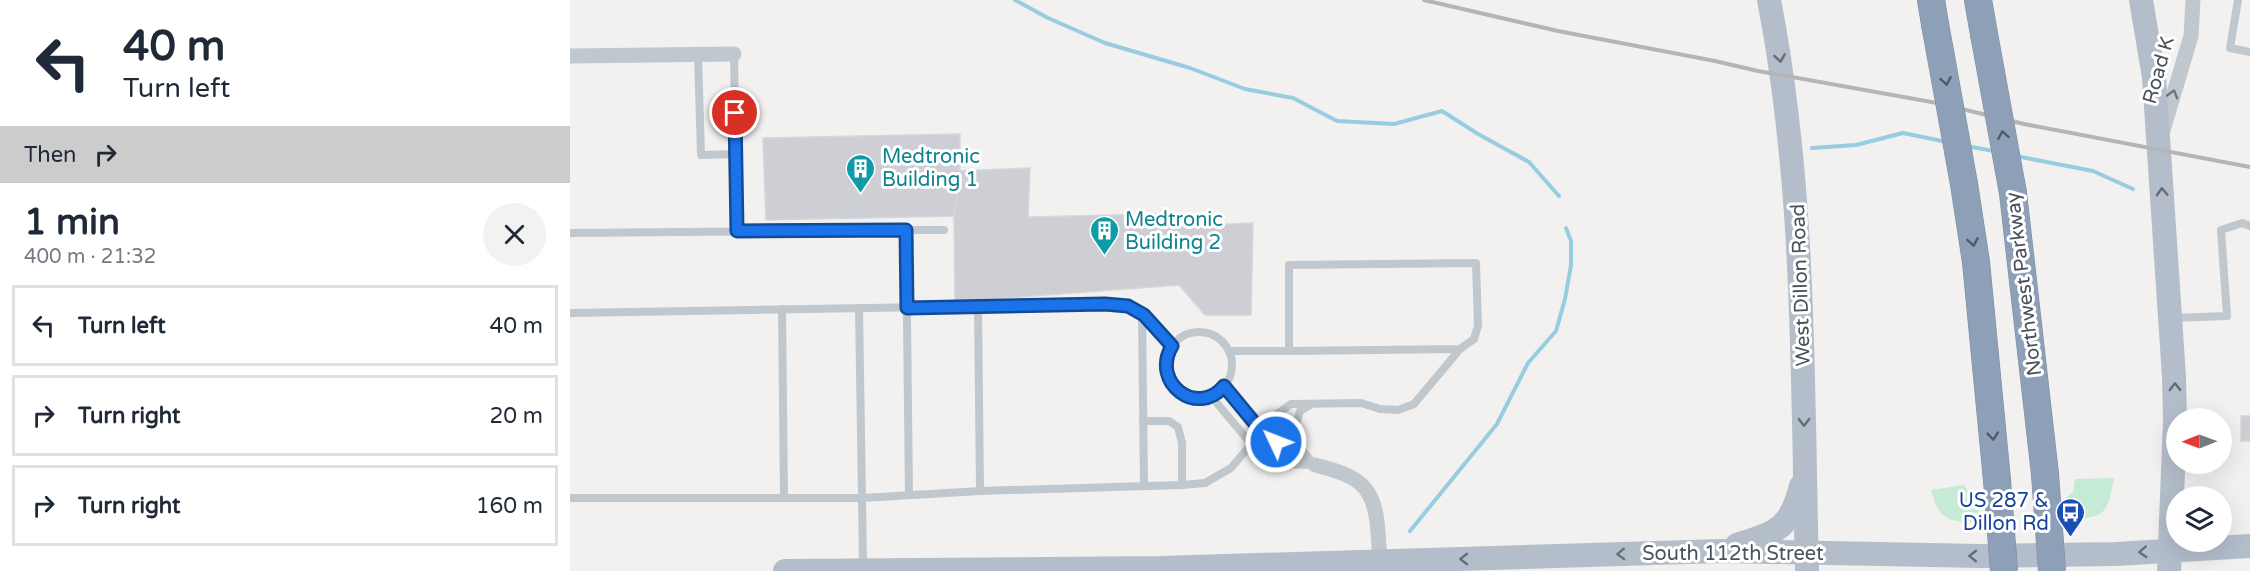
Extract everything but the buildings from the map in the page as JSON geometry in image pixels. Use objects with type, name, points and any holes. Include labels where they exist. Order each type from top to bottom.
[{"type":"highway","name":"Northwest Parkway","points":[[1978,0],[2013,193],[2045,474],[2052,571]]},
{"type":"highway","points":[[1933,12],[1976,262],[2004,571]]},
{"type":"main road","name":"West Dillon Road","points":[[1769,0],[1782,76],[1797,202],[1807,562]]},
{"type":"main road","points":[[2141,0],[2154,77],[2170,318],[2175,421],[2175,486]]},
{"type":"main road","points":[[1721,551],[1776,531],[1789,519],[1797,499],[1805,466]]},
{"type":"main road","points":[[2232,539],[2250,545]]},
{"type":"main road","name":"South 112th Street","points":[[785,571],[1379,566],[1721,551],[1807,562],[2116,554],[2169,561],[2250,545]]},
{"type":"street","name":"Road K","points":[[2158,150],[2190,36],[2193,0]]},
{"type":"street","points":[[570,56],[734,54]]},
{"type":"street","points":[[1315,465],[1352,477],[1370,493],[1377,515],[1379,566]]},
{"type":"lane","points":[[2238,0],[2230,48],[2250,52]]},
{"type":"lane","points":[[734,54],[737,231]]},
{"type":"lane","points":[[698,55],[701,155],[736,154]]},
{"type":"lane","points":[[2170,318],[2227,316],[2221,230],[2242,223],[2250,226]]},
{"type":"lane","points":[[906,230],[909,495]]},
{"type":"lane","points":[[570,233],[944,230]]},
{"type":"lane","points":[[570,498],[862,498],[1205,483],[1231,468],[1277,414],[1291,404],[1361,403],[1380,409],[1398,410],[1414,404],[1460,349],[1474,339],[1478,326],[1476,263],[1288,265],[1289,351]]},
{"type":"lane","points":[[570,313],[1105,304],[1128,306],[1142,313],[1172,346]]},
{"type":"lane","points":[[978,306],[981,491]]},
{"type":"lane","points":[[859,308],[863,570]]},
{"type":"lane","points":[[782,309],[784,498]]},
{"type":"lane","points":[[1142,313],[1144,486]]},
{"type":"lane","points":[[1192,332],[1214,335],[1229,351],[1232,361],[1231,372],[1224,386],[1211,396],[1200,398],[1189,397],[1179,392],[1167,375],[1166,364],[1172,346],[1182,336],[1192,332]]},
{"type":"lane","points":[[1229,351],[1460,349]]},
{"type":"lane","points":[[1224,386],[1262,432],[1289,452],[1315,465]]},
{"type":"lane","points":[[1211,396],[1252,445],[1276,464],[1315,465]]},
{"type":"lane","points":[[1314,404],[1300,411],[1295,425],[1298,446],[1315,465]]},
{"type":"lane","points":[[1143,421],[1169,421],[1178,427],[1182,443],[1182,485]]},
{"type":"green space","points":[[2114,478],[2103,512],[2090,517],[2068,519],[2066,498],[2073,492],[2075,479]]},
{"type":"green space","points":[[1964,485],[1971,496],[1977,500],[1980,522],[1961,522],[1948,518],[1942,514],[1934,501],[1931,490]]},
{"type":"waterway","points":[[1015,0],[1048,18],[1105,43],[1190,68],[1245,89],[1293,98],[1337,121],[1394,124],[1442,111],[1529,162],[1559,196]]},
{"type":"waterway","points":[[1812,148],[1856,145],[1903,133],[1947,142]]},
{"type":"waterway","points":[[1966,146],[1994,151]]},
{"type":"waterway","points":[[2016,156],[2093,171],[2133,189]]},
{"type":"waterway","points":[[1410,531],[1497,424],[1528,363],[1556,331],[1571,265],[1571,241],[1566,228]]},
{"type":"railway","points":[[1424,0],[1558,31],[1758,71],[1937,103],[2024,124],[2250,167]]},
{"type":"place","name":"Medtronic Building 1","points":[[861,194]]},
{"type":"place","name":"Medtronic Building 2","points":[[1104,256]]},
{"type":"place","name":"US 287 & Dillon Rd","points":[[2070,538]]},
{"type":"route","points":[[735,113],[737,231],[906,230],[907,308],[1105,304],[1128,306],[1144,315],[1172,346],[1166,364],[1167,375],[1179,392],[1189,397],[1200,398],[1211,396],[1224,386],[1262,432],[1276,442]]}]
